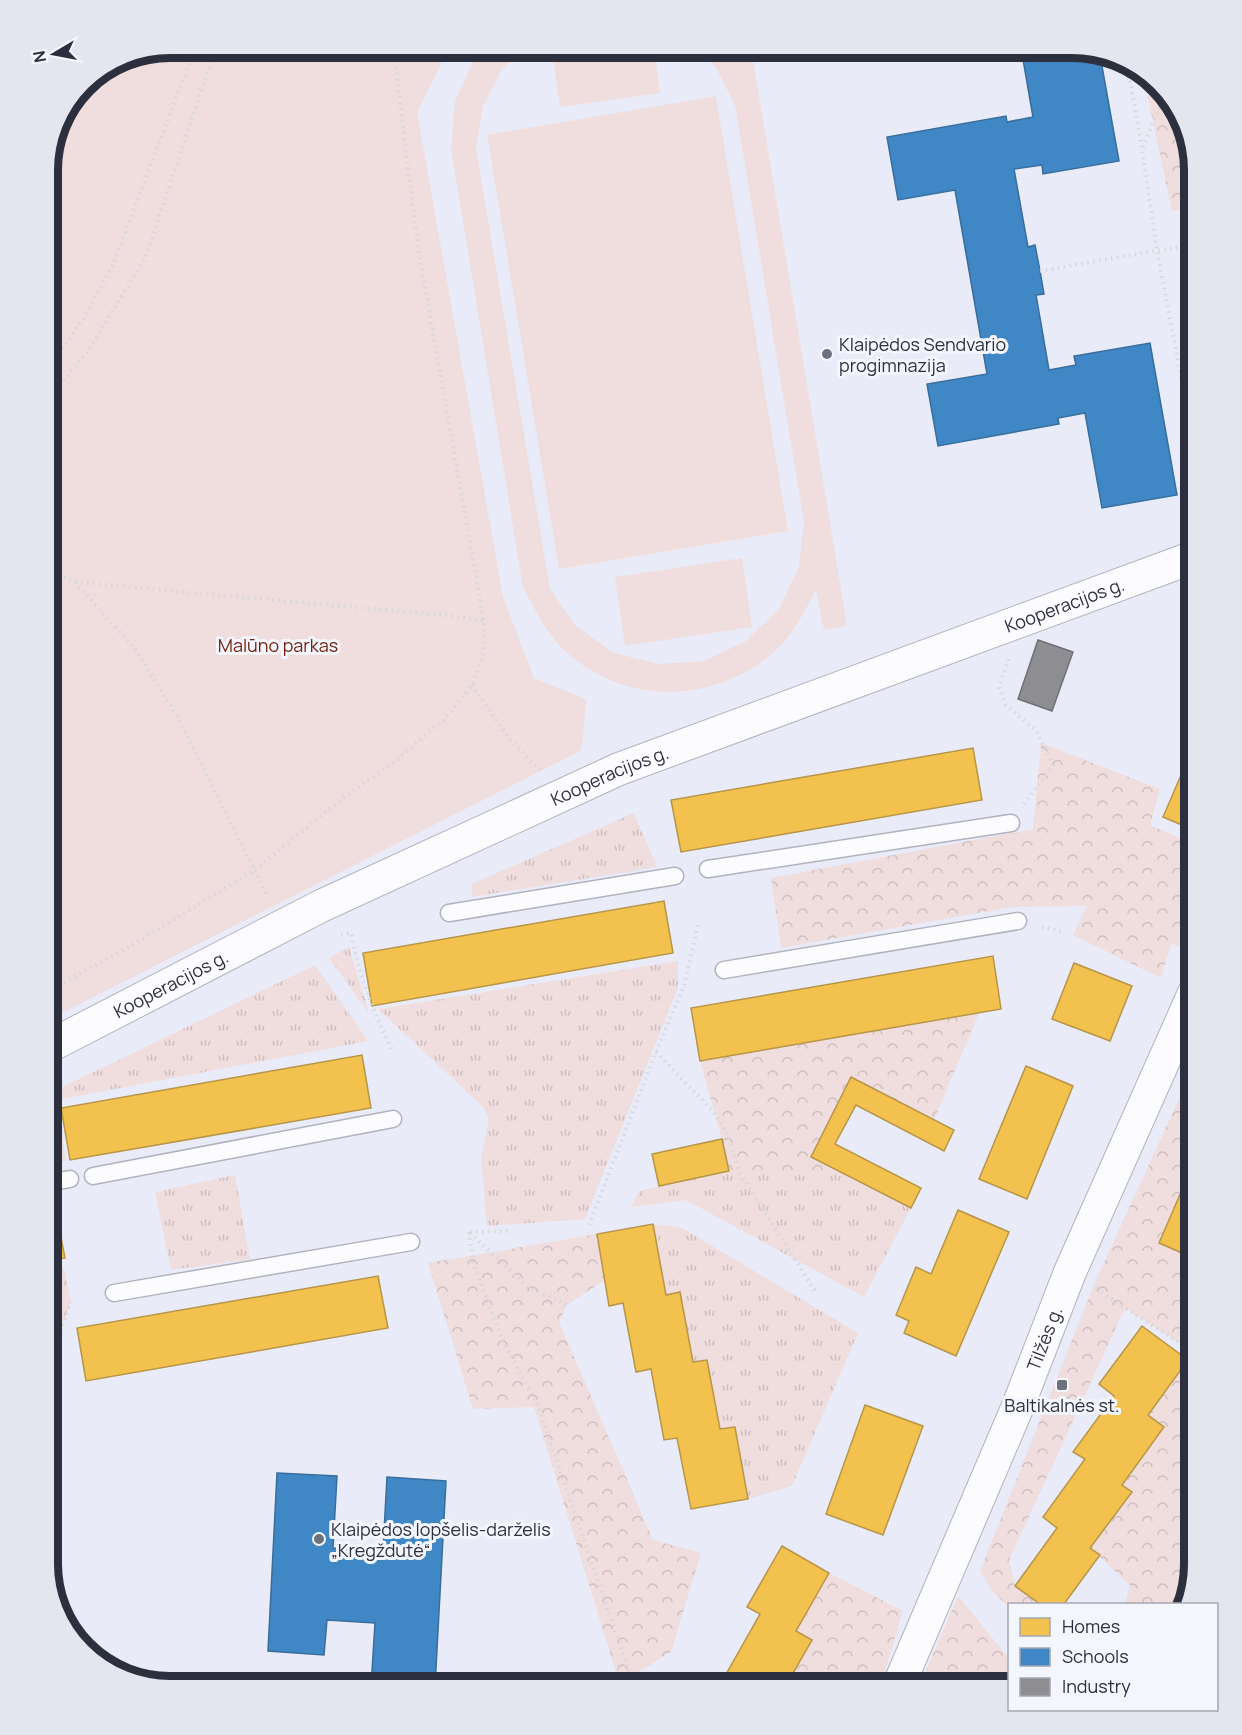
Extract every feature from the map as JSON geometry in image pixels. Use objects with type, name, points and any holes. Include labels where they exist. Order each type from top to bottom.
[{"type":"street","name":"Kooperacijos g.","points":[[58,1042],[311,911],[619,769],[1184,561]]},
{"type":"street","name":"Tilžės g.","points":[[903,1676],[1018,1406],[1070,1272],[1184,1016]]},
{"type":"lane","points":[[708,869],[1011,823]]},
{"type":"lane","points":[[449,914],[675,876]]},
{"type":"lane","points":[[724,970],[1018,921]]},
{"type":"lane","points":[[93,1176],[393,1119]]},
{"type":"lane","points":[[58,1181],[70,1179]]},
{"type":"lane","points":[[114,1293],[411,1242]]},
{"type":"path","points":[[59,353],[84,318],[112,266],[191,59]]},
{"type":"path","points":[[59,386],[88,351],[145,259],[213,59]]},
{"type":"path","points":[[58,985],[126,949],[255,870],[445,719],[472,685],[483,656],[484,621],[419,253],[394,59]]},
{"type":"path","points":[[1129,74],[1157,250],[1184,393]]},
{"type":"path","points":[[1142,150],[1161,104]]},
{"type":"path","points":[[1040,271],[1184,246]]},
{"type":"path","points":[[59,574],[75,582],[451,616],[484,621]]},
{"type":"path","points":[[75,582],[134,648],[174,711],[255,870]]},
{"type":"path","points":[[1011,823],[1053,765],[1036,731],[1006,705],[999,686],[1025,619]]},
{"type":"path","points":[[472,685],[508,737],[564,793]]},
{"type":"path","points":[[589,1225],[684,986],[699,922]]},
{"type":"path","points":[[351,933],[358,968],[374,1013],[393,1052]]},
{"type":"path","points":[[656,1052],[713,1112],[728,1135],[740,1173],[817,1294]]},
{"type":"path","points":[[469,1232],[510,1231]]},
{"type":"path","points":[[469,1232],[526,1286],[567,1305]]},
{"type":"path","points":[[469,1232],[472,1262],[502,1339],[539,1408],[632,1676]]},
{"type":"path","points":[[1070,1272],[1184,1346]]},
{"type":"path","points":[[58,1342],[71,1302]]},
{"type":"green space","name":"Malūno parkas","points":[[164,59],[444,59],[417,112],[503,597],[534,678],[586,699],[582,750],[58,1015],[59,164],[62,142],[77,108],[108,77],[135,64]]},
{"type":"green space","points":[[474,59],[512,59],[502,69],[483,106],[476,148],[550,589],[576,626],[614,653],[659,664],[704,661],[746,641],[779,609],[799,567],[804,521],[735,105],[716,68],[707,59],[753,59],[847,626],[824,630],[816,590],[798,623],[786,639],[773,653],[749,670],[724,682],[697,689],[669,692],[641,689],[614,682],[589,669],[565,651],[552,637],[523,587],[451,149],[455,101]]},
{"type":"green space","points":[[553,59],[655,59],[660,93],[560,107]]},
{"type":"green space","points":[[1145,86],[1168,115],[1175,128],[1183,156],[1184,209],[1172,211]]},
{"type":"green space","points":[[716,96],[788,531],[559,569],[487,135]]},
{"type":"green space","points":[[1184,262],[1184,282],[1180,263]]},
{"type":"green space","points":[[742,558],[752,627],[625,646],[615,577]]},
{"type":"green space","points":[[1041,743],[1160,789],[1150,825],[1184,840],[1184,949],[1171,943],[1161,978],[1073,935],[1087,906],[1012,907],[781,948],[771,878],[1033,829]]},
{"type":"green space","points":[[634,813],[657,867],[472,897],[472,884]]},
{"type":"green space","points":[[349,947],[369,1013],[329,958]]},
{"type":"green space","points":[[678,961],[678,988],[585,1219],[487,1226],[481,1158],[489,1119],[483,1107],[378,1009]]},
{"type":"green space","points":[[315,965],[368,1041],[58,1100],[58,1089]]},
{"type":"green space","points":[[979,1013],[934,1120],[851,1078],[811,1156],[843,1173],[740,1174],[729,1171],[700,1061]]},
{"type":"green space","points":[[1184,1088],[1184,1185],[1159,1243],[1184,1254],[1184,1346],[1125,1308],[1009,1560],[1015,1586],[1039,1603],[1008,1603],[1008,1607],[991,1589],[980,1571],[1093,1287]]},
{"type":"green space","points":[[58,1109],[66,1161],[60,1161],[58,1158]]},
{"type":"green space","points":[[729,1171],[740,1174],[843,1173],[911,1208],[864,1297],[686,1200],[631,1207],[640,1191]]},
{"type":"green space","points":[[235,1175],[250,1259],[171,1270],[155,1192]]},
{"type":"green space","points":[[653,1224],[682,1228],[858,1333],[792,1486],[748,1499],[735,1427],[720,1429],[693,1362],[679,1292],[666,1295]]},
{"type":"green space","points":[[597,1234],[605,1280],[567,1305],[559,1322],[653,1540],[701,1553],[671,1652],[632,1676],[617,1676],[534,1407],[473,1409],[428,1263]]},
{"type":"green space","points":[[64,1267],[71,1302],[58,1342],[58,1268]]},
{"type":"green space","points":[[1184,1366],[1184,1564],[1183,1579],[1176,1603],[1125,1603],[1130,1585],[1090,1548],[1132,1492],[1122,1485],[1164,1427],[1148,1415]]},
{"type":"green space","points":[[829,1573],[903,1611],[883,1676],[791,1676],[812,1640],[796,1631]]},
{"type":"green space","points":[[958,1596],[1008,1657],[1008,1676],[924,1676]]},
{"type":"building: Homes","points":[[973,748],[982,800],[681,852],[671,800]]},
{"type":"building: Homes","points":[[1184,768],[1184,826],[1163,817]]},
{"type":"building: Homes","points":[[664,901],[673,953],[372,1006],[363,953]]},
{"type":"building: Homes","points":[[993,956],[1001,1009],[700,1061],[691,1008]]},
{"type":"building: Homes","points":[[1074,963],[1132,986],[1110,1041],[1052,1019]]},
{"type":"building: Homes","points":[[362,1055],[371,1108],[70,1160],[61,1108]]},
{"type":"building: Homes","points":[[1026,1066],[1073,1086],[1027,1199],[979,1179]]},
{"type":"building: Homes","points":[[851,1077],[954,1130],[944,1151],[856,1105],[835,1144],[921,1188],[911,1208],[811,1157]]},
{"type":"building: Homes","points":[[722,1139],[729,1171],[659,1186],[652,1154]]},
{"type":"building: Homes","points":[[1184,1185],[1184,1254],[1159,1243]]},
{"type":"building: Homes","points":[[958,1210],[1009,1232],[956,1356],[904,1333],[909,1321],[896,1315],[916,1267],[931,1274]]},
{"type":"building: Homes","points":[[58,1222],[65,1258],[58,1259]]},
{"type":"building: Homes","points":[[653,1224],[666,1295],[680,1292],[693,1362],[707,1360],[720,1429],[735,1427],[748,1499],[691,1509],[677,1438],[664,1440],[651,1369],[636,1372],[623,1303],[609,1306],[597,1234]]},
{"type":"building: Homes","points":[[378,1276],[388,1328],[86,1381],[77,1328]]},
{"type":"building: Homes","points":[[1142,1326],[1184,1357],[1184,1366],[1148,1415],[1164,1427],[1122,1485],[1132,1492],[1090,1548],[1100,1555],[1065,1603],[1039,1603],[1015,1586],[1057,1528],[1043,1517],[1085,1459],[1073,1452],[1114,1396],[1099,1384]]},
{"type":"building: Homes","points":[[865,1405],[923,1426],[883,1535],[826,1514]]},
{"type":"building: Homes","points":[[782,1546],[829,1573],[796,1631],[812,1640],[791,1676],[725,1676],[760,1614],[747,1607]]},
{"type":"building: Schools","points":[[1023,59],[1078,59],[1101,63],[1119,161],[1043,174],[1042,165],[1014,169],[1028,247],[1035,245],[1040,271],[1044,294],[1036,295],[1049,370],[1076,365],[1074,356],[1150,343],[1177,495],[1102,508],[1085,413],[1058,418],[1059,424],[938,446],[927,384],[987,374],[955,190],[898,200],[887,137],[1006,116],[1007,122],[1033,117]]},
{"type":"building: Schools","points":[[277,1473],[337,1476],[333,1548],[383,1550],[387,1477],[446,1481],[436,1676],[372,1676],[375,1623],[327,1620],[324,1655],[268,1651]]},
{"type":"building: Industry","points":[[1038,640],[1073,652],[1052,711],[1018,699]]},
{"type":"place","name":"Klaipėdos Sendvario progimnazija","points":[[827,354]]},
{"type":"place","name":"Baltikalnės st.","points":[[1062,1385]]},
{"type":"place","name":"Klaipėdos lopšelis-darželis „Kregždutė“","points":[[319,1539]]}]
